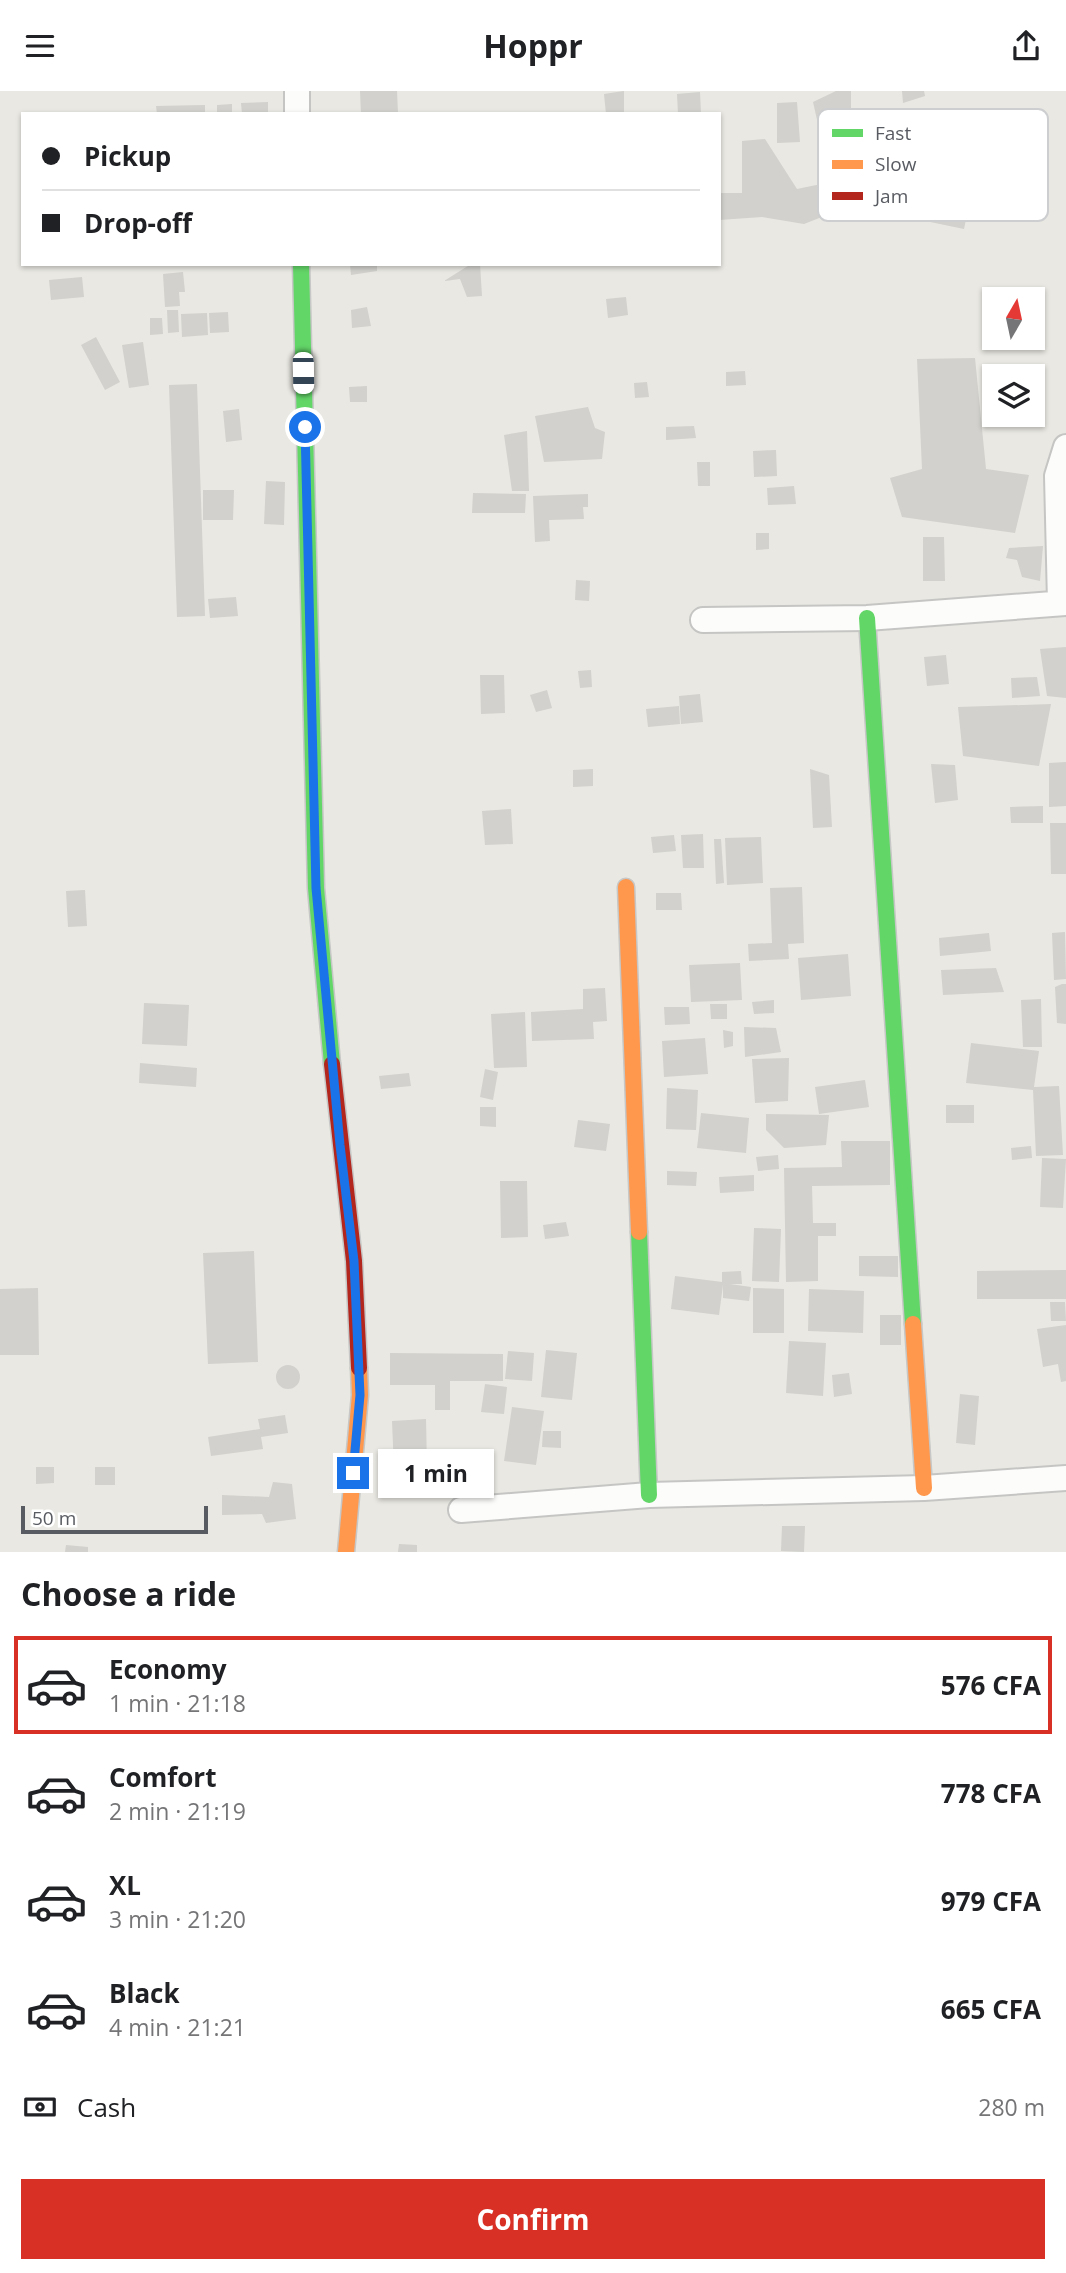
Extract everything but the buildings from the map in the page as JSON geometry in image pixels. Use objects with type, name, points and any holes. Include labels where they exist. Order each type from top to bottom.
[{"type":"street","points":[[297,91],[297,112]]},
{"type":"street","points":[[301,266],[316,888],[340,1145],[354,1261],[360,1395],[346,1552]]},
{"type":"street","points":[[703,620],[867,618],[1063,603],[1057,475],[1066,447]]},
{"type":"street","points":[[867,618],[924,1487]]},
{"type":"street","points":[[626,887],[649,1495]]},
{"type":"street","points":[[461,1510],[649,1495],[924,1487],[1066,1478]]},
{"type":"traffic: fast","points":[[301,266],[316,888],[332,1064]]},
{"type":"traffic: fast","points":[[867,618],[913,1324]]},
{"type":"traffic: fast","points":[[639,1232],[649,1495]]},
{"type":"traffic: slow","points":[[626,887],[639,1232]]},
{"type":"traffic: slow","points":[[913,1324],[924,1488]]},
{"type":"traffic: slow","points":[[346,1552],[360,1395],[359,1368]]},
{"type":"traffic: jam","points":[[332,1064],[354,1261],[359,1368]]},
{"type":"route","points":[[305,427],[316,888],[340,1145],[354,1261],[360,1395],[353,1473]]}]
